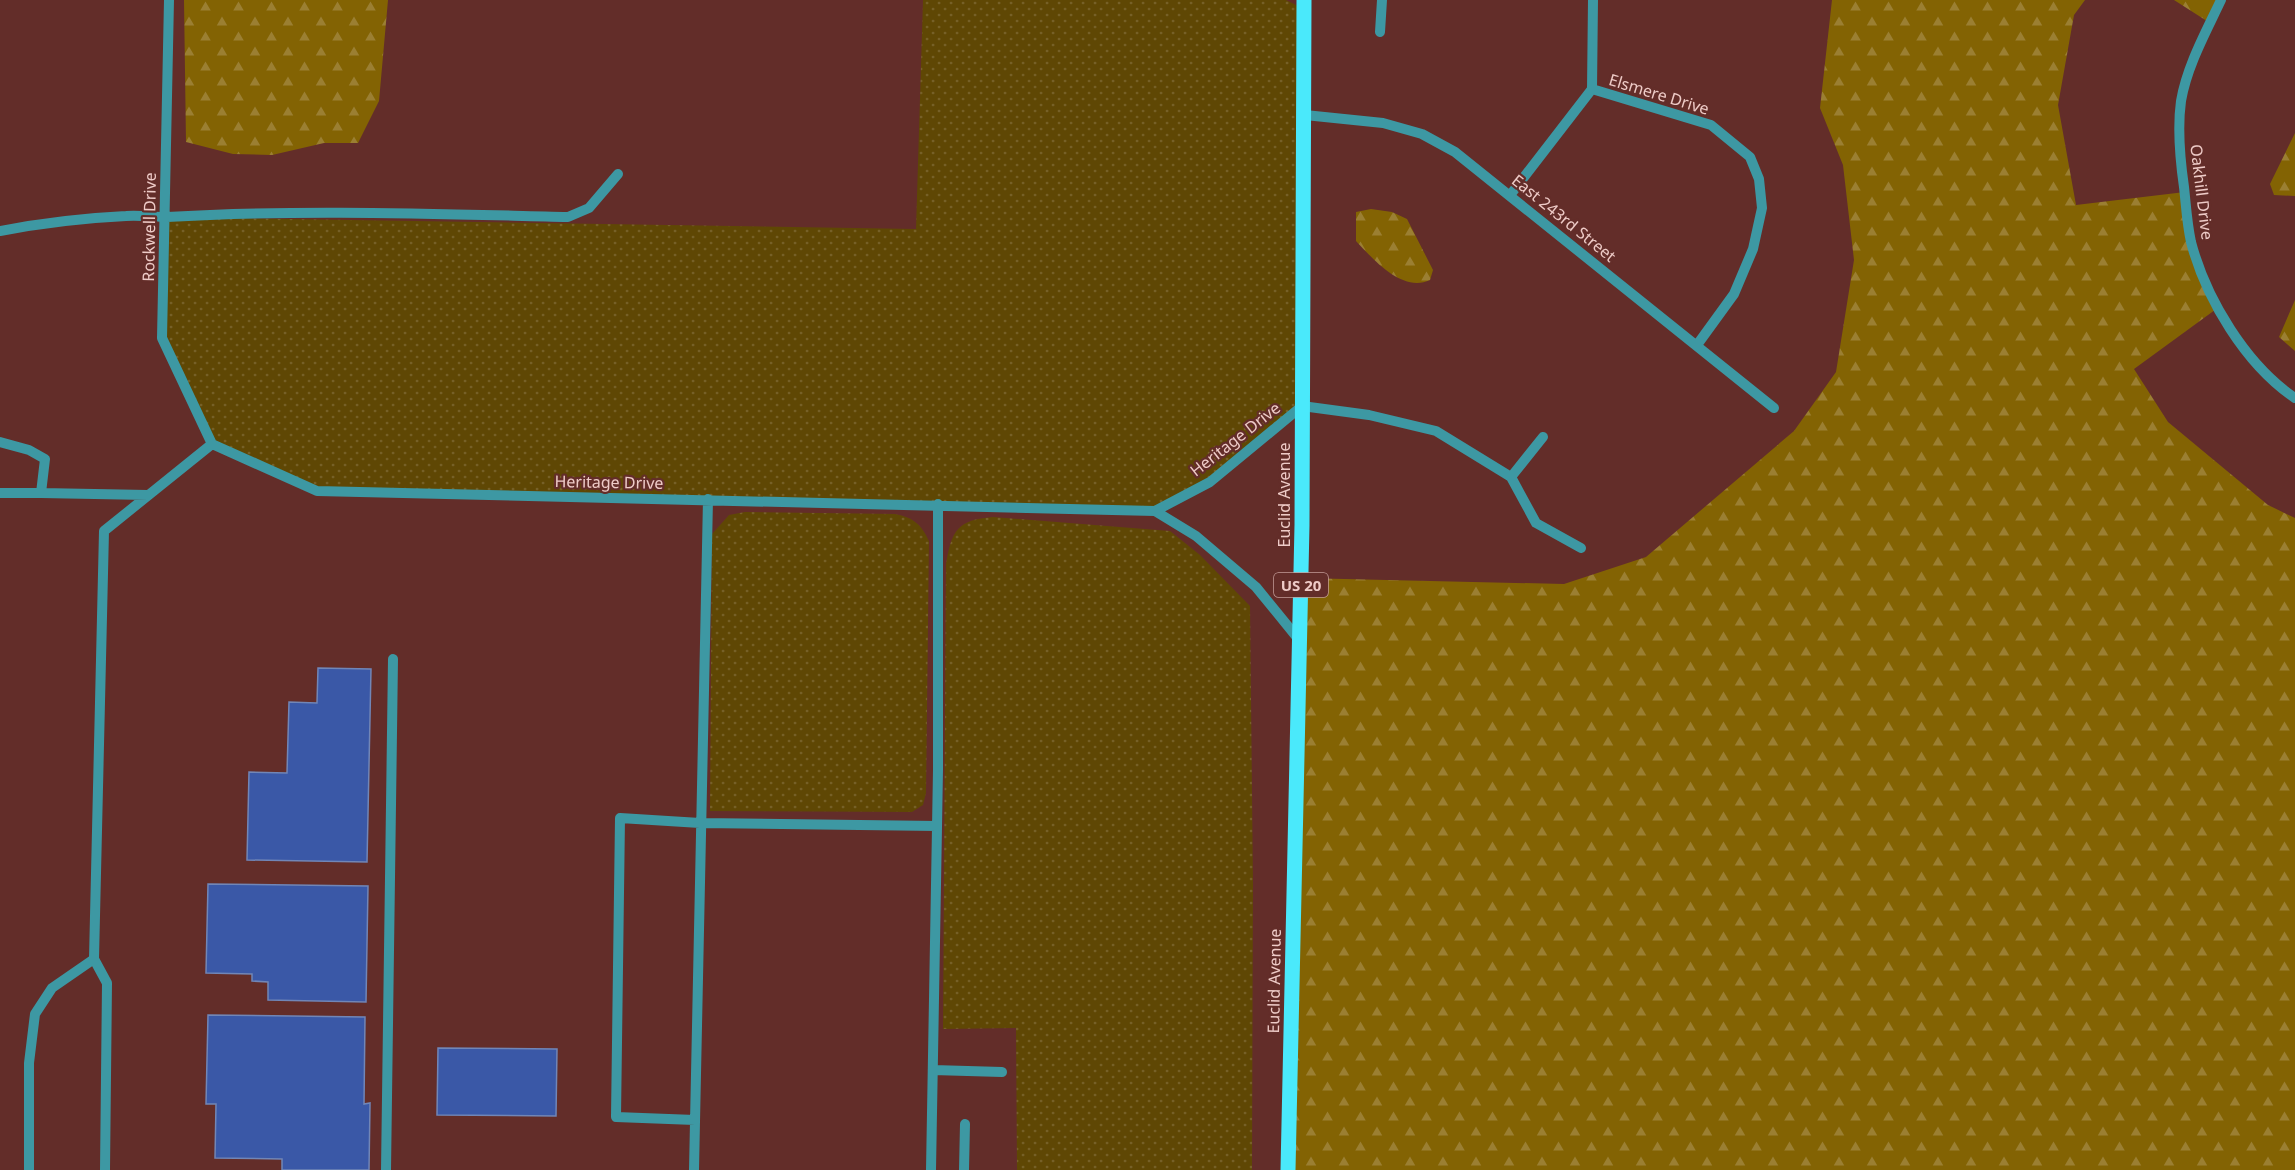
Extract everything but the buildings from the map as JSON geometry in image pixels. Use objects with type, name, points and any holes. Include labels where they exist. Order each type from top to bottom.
[{"type":"main road","name":"Euclid Avenue","points":[[1288,1170],[1300,641],[1304,0]]},
{"type":"street","name":"Rockwell Drive","points":[[169,0],[162,338],[212,444]]},
{"type":"street","points":[[1380,32],[1382,0]]},
{"type":"street","points":[[1511,194],[1592,89],[1593,0]]},
{"type":"street","name":"Oakhill Drive","points":[[2221,0],[2197,48],[2181,100],[2179,152],[2191,241],[2207,287],[2249,357],[2277,385],[2295,398]]},
{"type":"street","name":"Elsmere Drive","points":[[1592,89],[1710,125],[1750,157],[1759,179],[1762,208],[1753,249],[1734,294],[1696,345]]},
{"type":"street","name":"East 243rd Street","points":[[1305,115],[1383,123],[1422,134],[1455,152],[1511,194],[1774,408]]},
{"type":"street","points":[[0,231],[43,223],[128,215],[164,217],[220,213],[321,212],[568,217],[589,208],[618,174]]},
{"type":"street","points":[[1302,406],[1369,416],[1436,431],[1511,477],[1536,523],[1581,548]]},
{"type":"street","name":"Heritage Drive","points":[[1155,511],[1210,482],[1302,406]]},
{"type":"street","points":[[1511,477],[1543,437]]},
{"type":"street","points":[[0,442],[29,450],[45,459],[41,493]]},
{"type":"street","points":[[105,1170],[107,983],[94,959],[104,531],[212,444]]},
{"type":"street","name":"Heritage Drive","points":[[212,444],[317,491],[938,504],[1155,511],[1196,536],[1256,587],[1300,641]]},
{"type":"street","points":[[0,493],[148,495]]},
{"type":"street","points":[[693,1170],[708,499]]},
{"type":"street","points":[[931,1170],[937,826],[938,504]]},
{"type":"street","points":[[386,1170],[393,659]]},
{"type":"street","points":[[695,1120],[616,1117],[620,818],[700,823],[937,826]]},
{"type":"street","points":[[29,1170],[29,1063],[35,1014],[52,988],[94,959]]},
{"type":"street","points":[[933,1070],[1002,1072]]},
{"type":"street","points":[[964,1170],[965,1124]]},
{"type":"shaded area","points":[[923,0],[1286,0],[1304,9],[1302,406],[1210,482],[1155,511],[317,491],[212,444],[162,338],[164,217],[916,229]]},
{"type":"shaded area","points":[[745,512],[895,514],[916,523],[926,535],[929,541],[926,793],[923,805],[912,812],[710,811],[712,534],[729,515]]},
{"type":"shaded area","points":[[993,517],[1170,531],[1200,555],[1250,606],[1253,883],[1252,1170],[1017,1170],[1016,1028],[943,1029],[946,564],[951,543],[958,529],[971,521]]},
{"type":"green space","points":[[184,0],[388,0],[379,101],[358,143],[324,143],[272,155],[233,154],[186,142]]},
{"type":"green space","points":[[1832,0],[2085,0],[2074,15],[2058,105],[2076,205],[2185,192],[2191,241],[2219,307],[2134,369],[2168,422],[2268,505],[2295,518],[2295,1170],[1288,1170],[1301,578],[1564,584],[1646,557],[1794,431],[1836,372],[1854,260],[1843,165],[1820,108]]},
{"type":"green space","points":[[2174,0],[2221,0],[2210,23]]},
{"type":"green space","points":[[2295,133],[2295,196],[2274,195],[2270,184]]},
{"type":"green space","points":[[1371,209],[1392,212],[1407,219],[1433,270],[1430,280],[1419,283],[1399,278],[1380,265],[1356,241],[1356,212]]},
{"type":"green space","points":[[2295,300],[2295,351],[2279,337]]}]
